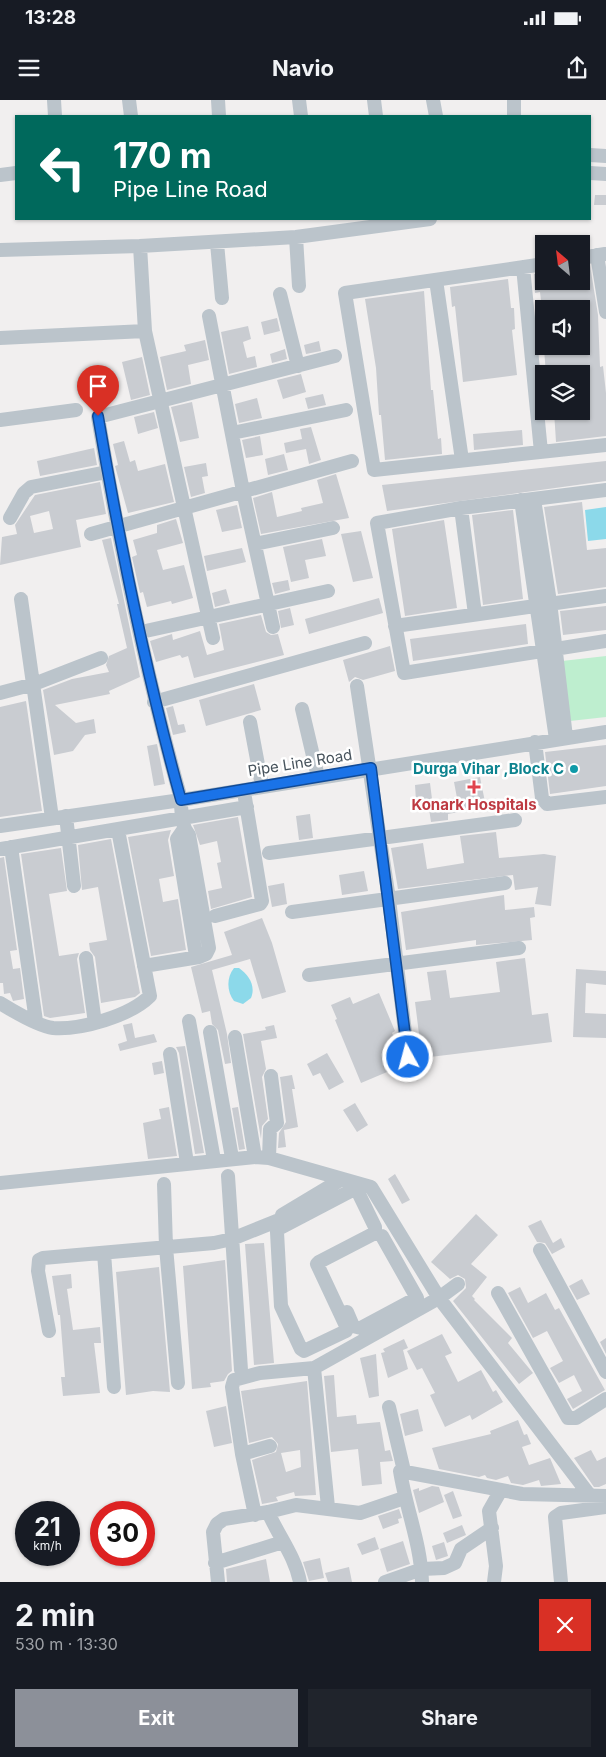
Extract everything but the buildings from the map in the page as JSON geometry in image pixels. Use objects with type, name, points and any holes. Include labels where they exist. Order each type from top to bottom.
[{"type":"street","points":[[54,100],[56,115]]},
{"type":"street","points":[[129,100],[131,115]]},
{"type":"street","points":[[218,100],[220,115]]},
{"type":"street","points":[[300,100],[301,115]]},
{"type":"street","points":[[374,100],[376,115]]},
{"type":"street","points":[[434,100],[436,115]]},
{"type":"street","points":[[514,100],[514,115]]},
{"type":"street","points":[[591,155],[606,156]]},
{"type":"street","points":[[591,173],[606,174]]},
{"type":"street","points":[[0,175],[15,174]]},
{"type":"street","points":[[0,250],[140,246],[296,237],[423,220]]},
{"type":"street","points":[[296,237],[299,286]]},
{"type":"street","points":[[216,242],[222,298]]},
{"type":"street","points":[[140,246],[145,331],[213,638]]},
{"type":"street","points":[[602,254],[606,312]]},
{"type":"street","points":[[535,265],[346,293],[374,470],[606,445]]},
{"type":"street","points":[[523,267],[541,452]]},
{"type":"street","points":[[436,280],[462,460]]},
{"type":"street","points":[[280,294],[298,366]]},
{"type":"street","points":[[209,316],[243,491],[273,627]]},
{"type":"street","points":[[0,338],[145,331]]},
{"type":"street","points":[[144,966],[199,957],[206,954],[209,948],[189,835],[183,823],[181,800],[154,702],[141,632],[117,527],[98,416],[223,386],[335,356]]},
{"type":"street","points":[[0,420],[76,410]]},
{"type":"street","points":[[232,433],[346,410]]},
{"type":"street","points":[[91,534],[184,510],[243,491],[352,461]]},
{"type":"street","points":[[10,518],[24,493],[31,487],[107,472]]},
{"type":"street","points":[[606,490],[461,508],[376,523],[404,673],[606,641]]},
{"type":"street","points":[[527,499],[561,738]]},
{"type":"street","points":[[461,508],[475,614]]},
{"type":"street","points":[[255,544],[334,528]]},
{"type":"street","points":[[141,632],[328,591]]},
{"type":"street","points":[[395,626],[606,596]]},
{"type":"street","points":[[21,599],[34,684],[59,817],[69,838],[74,886]]},
{"type":"street","points":[[154,702],[365,643]]},
{"type":"street","points":[[549,651],[562,712],[561,738]]},
{"type":"street","points":[[0,693],[34,684],[101,658]]},
{"type":"street","points":[[357,686],[371,768],[408,1057]]},
{"type":"street","points":[[302,709],[318,777]]},
{"type":"street","points":[[250,722],[262,786]]},
{"type":"street","name":"Pipe Line Road","points":[[0,826],[181,800],[371,768],[606,732]]},
{"type":"street","points":[[535,742],[542,798],[547,804],[606,797]]},
{"type":"street","points":[[215,916],[260,904],[262,901],[244,789]]},
{"type":"street","points":[[36,1022],[6,848],[118,830],[183,823],[247,807]]},
{"type":"street","points":[[269,853],[515,820]]},
{"type":"street","points":[[0,1003],[36,1022],[52,1028],[95,1023],[140,1006],[150,996],[118,830]]},
{"type":"street","points":[[292,912],[505,883]]},
{"type":"street","points":[[308,975],[397,962],[519,948]]},
{"type":"street","points":[[86,958],[95,1023]]},
{"type":"street","points":[[189,1021],[214,1160]]},
{"type":"street","points":[[210,1032],[232,1158]]},
{"type":"street","points":[[235,1038],[254,1157]]},
{"type":"street","points":[[170,1054],[188,1163]]},
{"type":"street","points":[[269,1158],[270,1129],[277,1123],[271,1076]]},
{"type":"street","points":[[0,1183],[254,1157],[269,1158],[357,1186],[397,1228],[439,1298],[602,1499]]},
{"type":"street","points":[[228,1176],[241,1370]]},
{"type":"street","points":[[164,1184],[166,1247],[178,1383]]},
{"type":"street","points":[[357,1186],[375,1227],[375,1232],[317,1264],[347,1328],[346,1331],[304,1351],[301,1349],[281,1306],[277,1232],[357,1186]]},
{"type":"street","points":[[50,1331],[38,1271],[38,1260],[48,1257],[214,1243],[232,1239],[357,1186]]},
{"type":"street","points":[[397,1228],[327,1266],[353,1326],[361,1328],[418,1304],[439,1298],[458,1284]]},
{"type":"street","points":[[382,1236],[417,1295],[418,1304]]},
{"type":"street","points":[[540,1250],[606,1372]]},
{"type":"street","points":[[104,1253],[114,1387]]},
{"type":"street","points":[[498,1293],[568,1418],[576,1418],[606,1399]]},
{"type":"street","points":[[300,1582],[297,1566],[291,1552],[262,1513],[242,1454],[232,1387],[234,1380],[260,1373],[314,1368],[418,1304]]},
{"type":"street","points":[[314,1368],[328,1507]]},
{"type":"street","points":[[389,1408],[404,1471]]},
{"type":"street","points":[[242,1454],[270,1446]]},
{"type":"street","points":[[422,1576],[419,1548],[404,1498],[400,1471],[522,1494],[602,1499]]},
{"type":"street","points":[[494,1582],[496,1566],[490,1511],[501,1490]]},
{"type":"street","points":[[218,1582],[213,1532],[217,1524],[224,1519],[262,1513],[296,1504],[328,1507],[346,1512],[360,1512],[404,1498]]},
{"type":"street","points":[[561,1582],[555,1517],[561,1513],[602,1499]]},
{"type":"street","points":[[385,1582],[422,1576],[444,1568],[454,1562],[461,1548],[492,1528]]},
{"type":"street","points":[[215,1563],[282,1542]]},
{"type":"green space","points":[[606,656],[606,717],[570,721],[562,661]]},
{"type":"water","points":[[606,507],[606,539],[588,541],[585,510]]},
{"type":"water","points":[[234,968],[239,968],[249,977],[253,989],[251,998],[243,1004],[234,1001],[229,989],[229,980]]},
{"type":"place","name":"Durga Vihar ,Block C","points":[[574,769]]},
{"type":"place","name":"Konark Hospitals","points":[[474,787]]},
{"type":"route","points":[[98,416],[117,527],[145,649],[154,702],[181,800],[371,768],[408,1057]]}]
